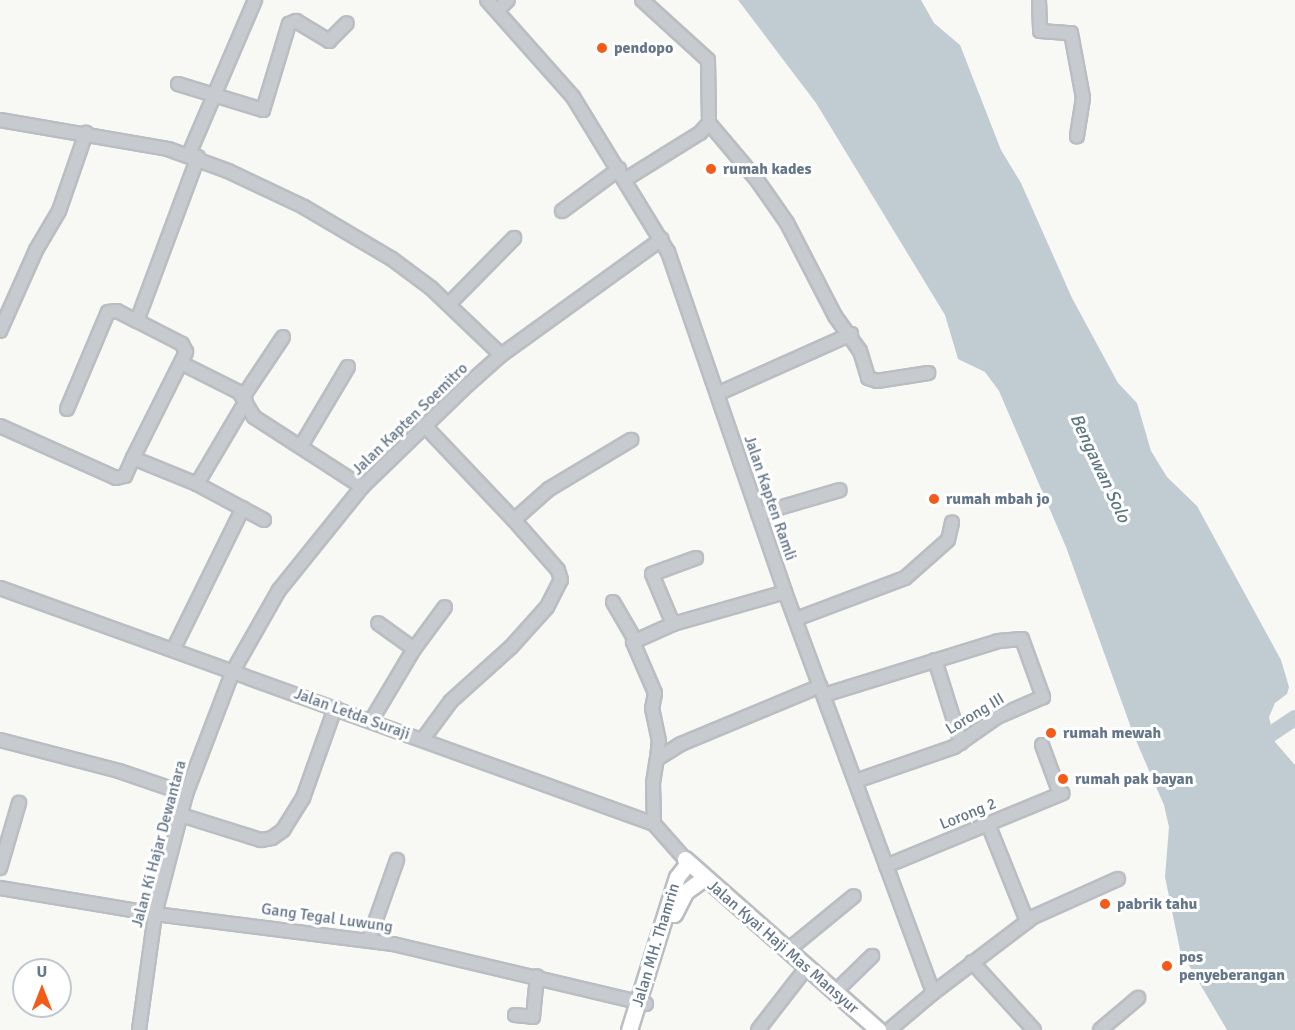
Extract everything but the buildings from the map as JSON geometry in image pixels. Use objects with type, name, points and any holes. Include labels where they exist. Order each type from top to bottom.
[{"type":"main road","name":"Jalan Kyai Haji Mas Mansyur","points":[[687,861],[878,1030]]},
{"type":"main road","name":"Jalan MH. Thamrin","points":[[629,1030],[676,910],[687,861]]},
{"type":"main road","name":"Jalan MH. Thamrin","points":[[682,887],[704,878]]},
{"type":"main road","name":"Jalan MH. Thamrin","points":[[638,1030],[641,1003]]},
{"type":"street","points":[[136,321],[194,156],[213,92],[255,0]]},
{"type":"street","name":"Jalan Kapten Ramli","points":[[487,0],[573,97],[662,239],[785,592],[933,993]]},
{"type":"street","points":[[498,10],[508,0]]},
{"type":"street","points":[[642,0],[708,60],[708,123],[767,192],[835,316],[851,334],[865,361],[868,378],[877,381],[928,373]]},
{"type":"street","points":[[1039,0],[1040,31],[1071,33],[1083,98],[1077,137]]},
{"type":"street","points":[[178,84],[213,92],[263,110],[289,24],[296,21],[329,41],[347,23]]},
{"type":"street","points":[[0,120],[86,133],[194,156],[345,230],[411,272],[449,304],[501,355]]},
{"type":"street","points":[[562,211],[622,174],[699,133],[708,123]]},
{"type":"street","points":[[0,330],[36,250],[58,211],[86,133]]},
{"type":"street","points":[[449,304],[514,238]]},
{"type":"street","name":"Jalan Kapten Soemitro","points":[[233,671],[279,590],[362,488],[424,425],[501,355],[662,239]]},
{"type":"street","points":[[0,426],[116,478],[125,476],[181,363],[186,347],[110,310],[67,409]]},
{"type":"street","points":[[717,394],[851,334]]},
{"type":"street","points":[[197,483],[244,399],[284,337]]},
{"type":"street","points":[[181,363],[244,399],[255,417],[362,488]]},
{"type":"street","points":[[301,446],[348,367]]},
{"type":"street","points":[[423,739],[451,701],[511,647],[547,607],[559,586],[558,570],[424,425]]},
{"type":"street","points":[[514,520],[549,489],[631,440]]},
{"type":"street","points":[[134,458],[197,483],[264,520]]},
{"type":"street","points":[[758,514],[840,490]]},
{"type":"street","points":[[172,650],[243,508]]},
{"type":"street","points":[[795,619],[905,578],[948,540],[952,522]]},
{"type":"street","points":[[673,624],[652,574],[696,558]]},
{"type":"street","name":"Jalan Letda Suraji","points":[[0,588],[371,720],[650,823],[687,861]]},
{"type":"street","points":[[635,640],[673,624],[785,592]]},
{"type":"street","points":[[613,602],[635,640],[633,648],[655,693],[652,709],[659,741],[650,823]]},
{"type":"street","points":[[371,720],[414,649],[445,607]]},
{"type":"street","points":[[378,623],[414,649]]},
{"type":"street","name":"Lorong III","points":[[856,781],[961,743],[997,717],[1043,697],[1022,639],[998,641],[935,660]]},
{"type":"street","points":[[657,759],[681,744],[822,690],[935,660],[961,743]]},
{"type":"street","name":"Jalan Ki Hajar Dewantara","points":[[139,1030],[154,914],[186,794],[233,671]]},
{"type":"street","points":[[181,815],[261,840],[272,838],[283,830],[303,798],[335,708]]},
{"type":"street","points":[[0,740],[119,771],[186,794]]},
{"type":"street","name":"Lorong 2","points":[[886,866],[1062,794],[1042,745]]},
{"type":"street","points":[[0,868],[19,802]]},
{"type":"street","points":[[988,824],[1027,921]]},
{"type":"street","points":[[369,939],[397,860]]},
{"type":"street","points":[[889,1030],[972,962],[1027,921],[1118,879]]},
{"type":"street","name":"Gang Tegal Luwung","points":[[0,888],[154,914],[369,939],[537,976],[641,1003]]},
{"type":"street","points":[[788,950],[854,896]]},
{"type":"street","points":[[835,992],[872,956]]},
{"type":"street","points":[[972,962],[1034,1030]]},
{"type":"street","points":[[758,1030],[807,967]]},
{"type":"street","points":[[515,1015],[533,1017],[537,976]]},
{"type":"street","points":[[1100,1030],[1138,998]]},
{"type":"water","name":"Bengawan Solo","points":[[738,0],[921,0],[934,23],[960,45],[1001,150],[1021,183],[1072,298],[1118,383],[1137,403],[1151,451],[1167,477],[1197,506],[1281,660],[1289,687],[1287,694],[1275,703],[1269,717],[1275,742],[1295,765],[1295,1030],[1227,1030],[1180,950],[1165,877],[1169,827],[1164,805],[1134,736],[1066,547],[999,391],[985,372],[958,359],[945,315],[816,103]]},
{"type":"waterway","points":[[1256,744],[1295,718]]},
{"type":"place","name":"pendopo","points":[[602,48]]},
{"type":"place","name":"rumah kades","points":[[711,169]]},
{"type":"place","name":"rumah mbah jo","points":[[934,499]]},
{"type":"place","name":"rumah mewah","points":[[1051,733]]},
{"type":"place","name":"rumah pak bayan","points":[[1063,779]]},
{"type":"place","name":"pabrik tahu","points":[[1105,904]]},
{"type":"place","name":"pos penyeberangan","points":[[1167,966]]}]
